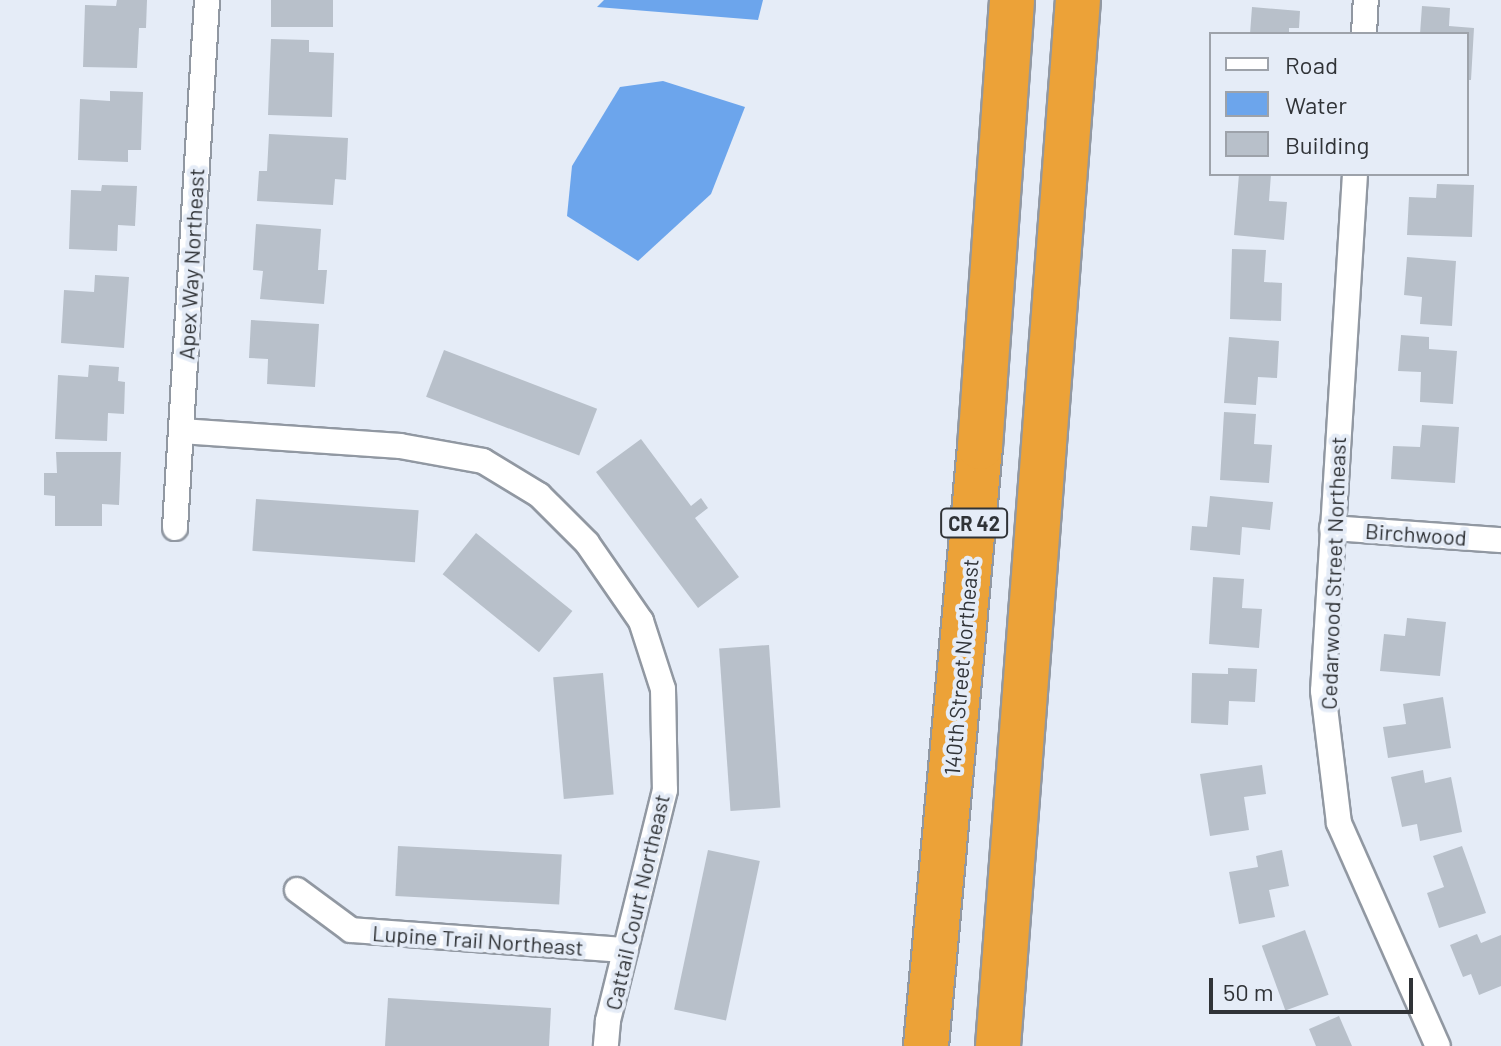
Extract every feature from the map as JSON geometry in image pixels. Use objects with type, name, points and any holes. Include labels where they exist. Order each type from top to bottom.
[{"type":"highway","name":"140th Street Northeast","points":[[926,1046],[980,447],[1012,0]]},
{"type":"highway","name":"CR 42","points":[[998,1046],[1078,0]]},
{"type":"street","name":"Apex Way Northeast","points":[[175,528],[207,0]]},
{"type":"street","points":[[1364,32],[1366,0]]},
{"type":"street","name":"Cedarwood Street Northeast","points":[[1355,176],[1323,691],[1339,823],[1438,1046]]},
{"type":"street","name":"Cattail Court Northeast","points":[[181,431],[400,446],[483,461],[539,495],[587,543],[641,621],[663,689],[665,790],[608,1021],[606,1046]]},
{"type":"street","name":"Birchwood","points":[[1332,528],[1501,540]]},
{"type":"street","name":"Lupine Trail Northeast","points":[[297,890],[351,930],[625,950]]},
{"type":"water","points":[[604,0],[763,0],[758,20],[597,7]]},
{"type":"water","points":[[663,81],[745,107],[711,194],[638,261],[567,216],[572,166],[620,87]]},
{"type":"building","points":[[117,0],[147,0],[146,28],[139,28],[137,68],[83,67],[85,5],[116,6]]},
{"type":"building","points":[[271,0],[333,0],[333,27],[271,27]]},
{"type":"building","points":[[1422,6],[1450,8],[1449,26],[1474,28],[1471,80],[1469,32],[1420,32]]},
{"type":"building","points":[[1252,7],[1300,11],[1299,28],[1289,28],[1289,32],[1250,32]]},
{"type":"building","points":[[271,39],[309,40],[309,52],[334,53],[332,117],[268,115]]},
{"type":"building","points":[[110,91],[143,92],[141,150],[128,150],[128,162],[78,160],[80,99],[110,101]]},
{"type":"building","points":[[269,134],[348,138],[346,180],[335,179],[333,205],[257,201],[259,171],[267,171]]},
{"type":"building","points":[[1239,176],[1271,176],[1269,201],[1287,202],[1284,240],[1234,235]]},
{"type":"building","points":[[1437,184],[1474,185],[1472,237],[1407,235],[1409,197],[1436,198]]},
{"type":"building","points":[[102,185],[137,186],[135,226],[118,225],[117,251],[69,249],[71,190],[101,191]]},
{"type":"building","points":[[256,224],[321,229],[318,270],[327,270],[324,304],[260,299],[263,271],[253,270]]},
{"type":"building","points":[[1232,249],[1266,250],[1264,282],[1282,283],[1281,321],[1230,319]]},
{"type":"building","points":[[1407,257],[1456,261],[1452,326],[1420,324],[1422,297],[1404,295]]},
{"type":"building","points":[[95,275],[129,277],[124,348],[61,343],[64,290],[94,292]]},
{"type":"building","points":[[251,320],[319,324],[315,387],[267,384],[268,359],[249,358]]},
{"type":"building","points":[[1401,335],[1429,337],[1429,349],[1457,351],[1453,404],[1420,402],[1421,372],[1398,371]]},
{"type":"building","points":[[1229,337],[1279,341],[1277,378],[1258,377],[1256,405],[1224,403]]},
{"type":"building","points":[[444,350],[597,409],[579,455],[426,397]]},
{"type":"building","points":[[89,365],[119,367],[118,381],[125,382],[124,414],[108,413],[107,441],[55,439],[58,375],[88,377]]},
{"type":"building","points":[[1224,412],[1256,414],[1254,444],[1272,445],[1269,483],[1220,480]]},
{"type":"building","points":[[1422,425],[1459,427],[1455,483],[1391,479],[1393,446],[1420,447]]},
{"type":"building","points":[[641,439],[691,506],[701,498],[708,508],[695,518],[739,577],[698,608],[596,472]]},
{"type":"building","points":[[56,452],[121,452],[119,505],[102,504],[102,526],[55,526],[55,496],[44,495],[44,473],[57,473]]},
{"type":"building","points":[[1210,496],[1273,502],[1270,530],[1242,527],[1240,555],[1190,550],[1192,526],[1207,527]]},
{"type":"building","points":[[256,499],[419,510],[415,562],[252,551]]},
{"type":"building","points":[[476,533],[572,611],[539,652],[443,574]]},
{"type":"building","points":[[1213,577],[1244,579],[1242,608],[1262,609],[1259,648],[1209,644]]},
{"type":"building","points":[[1407,618],[1446,622],[1440,676],[1380,671],[1384,634],[1405,636]]},
{"type":"building","points":[[769,645],[780,808],[730,811],[719,648]]},
{"type":"building","points":[[1228,668],[1257,669],[1255,702],[1229,701],[1228,725],[1191,723],[1192,673],[1228,674]]},
{"type":"building","points":[[603,673],[614,795],[564,799],[553,677]]},
{"type":"building","points":[[1443,697],[1451,748],[1388,758],[1383,727],[1406,724],[1403,704]]},
{"type":"building","points":[[1262,765],[1266,794],[1244,797],[1249,830],[1210,836],[1200,774]]},
{"type":"building","points":[[1423,770],[1425,783],[1451,777],[1462,832],[1420,841],[1417,824],[1402,827],[1391,777]]},
{"type":"building","points":[[398,846],[562,855],[559,905],[395,896]]},
{"type":"building","points":[[1462,846],[1486,913],[1439,928],[1427,893],[1444,887],[1433,856]]},
{"type":"building","points":[[708,850],[760,861],[726,1020],[674,1009]]},
{"type":"building","points":[[1282,850],[1289,886],[1269,890],[1275,917],[1239,924],[1229,872],[1258,867],[1256,856]]},
{"type":"building","points":[[1305,930],[1329,995],[1285,1011],[1262,946]]},
{"type":"building","points":[[1477,934],[1481,943],[1501,935],[1501,986],[1479,995],[1471,974],[1463,977],[1450,945]]},
{"type":"building","points":[[388,998],[551,1008],[549,1046],[385,1046]]},
{"type":"building","points":[[1339,1016],[1352,1046],[1316,1046],[1309,1029]]}]
